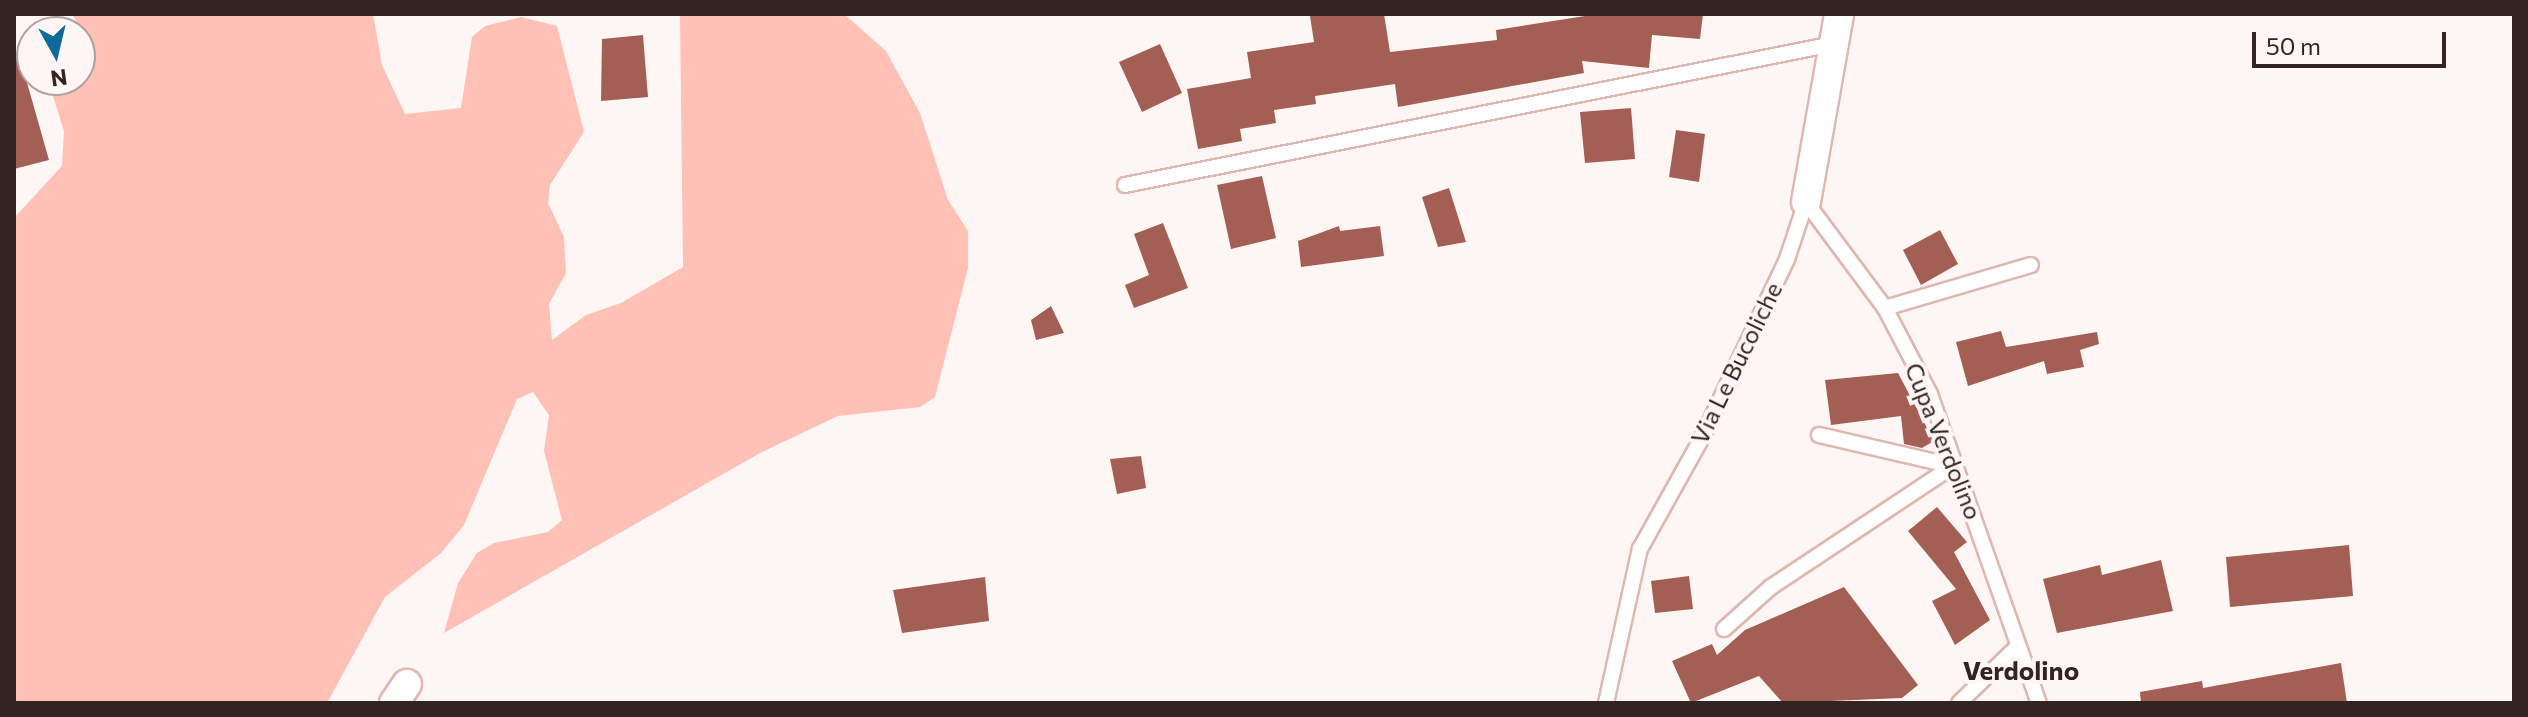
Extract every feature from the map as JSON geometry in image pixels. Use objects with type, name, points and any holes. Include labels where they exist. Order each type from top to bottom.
[{"type":"street","name":"Via Le Bucoliche","points":[[1806,202],[1839,14]]},
{"type":"lane","points":[[1125,185],[1833,44]]},
{"type":"lane","name":"Cupa Verdolino","points":[[1806,202],[1885,308],[1930,394],[2039,703]]},
{"type":"lane","name":"Via Le Bucoliche","points":[[1606,703],[1640,549],[1710,421],[1787,259],[1806,202]]},
{"type":"lane","points":[[1885,308],[2031,265]]},
{"type":"lane","points":[[1819,435],[1953,466]]},
{"type":"lane","points":[[1724,629],[1771,587],[1953,466]]},
{"type":"lane","points":[[1959,703],[2017,647]]},
{"type":"shaded area","points":[[373,14],[382,65],[405,114],[461,108],[472,37],[485,26],[521,17],[557,26],[584,132],[550,185],[548,203],[564,237],[566,273],[549,304],[552,340],[586,315],[621,303],[683,267],[680,14],[844,14],[886,51],[920,113],[948,200],[968,231],[968,268],[935,397],[920,407],[838,416],[760,453],[444,633],[458,583],[477,553],[494,543],[548,532],[562,520],[544,451],[549,415],[533,392],[517,399],[464,525],[441,553],[385,597],[327,703],[14,703],[14,218],[62,166],[64,131],[53,96],[96,96],[96,16],[73,16]]},
{"type":"building","points":[[1384,14],[1390,52],[1497,40],[1496,30],[1598,14],[1703,14],[1700,39],[1652,35],[1649,68],[1582,61],[1584,73],[1398,107],[1395,84],[1315,96],[1316,104],[1274,110],[1276,123],[1240,129],[1242,141],[1198,149],[1187,89],[1251,78],[1247,52],[1314,42],[1310,16]]},
{"type":"building","points":[[643,35],[648,97],[601,101],[602,39]]},
{"type":"building","points":[[1160,44],[1182,93],[1142,112],[1119,62]]},
{"type":"building","points":[[14,59],[16,96],[31,96],[49,160],[14,169]]},
{"type":"building","points":[[1631,108],[1635,159],[1585,163],[1580,112]]},
{"type":"building","points":[[1676,130],[1705,134],[1699,182],[1669,177]]},
{"type":"building","points":[[1262,176],[1276,238],[1231,249],[1217,185]]},
{"type":"building","points":[[1449,188],[1466,242],[1438,247],[1422,197]]},
{"type":"building","points":[[1163,223],[1188,288],[1134,308],[1125,285],[1149,275],[1134,234]]},
{"type":"building","points":[[1339,226],[1340,231],[1380,226],[1384,256],[1301,267],[1298,241]]},
{"type":"building","points":[[1940,230],[1958,264],[1921,285],[1903,250]]},
{"type":"building","points":[[1051,306],[1064,333],[1036,340],[1031,320]]},
{"type":"building","points":[[2001,331],[2006,347],[2097,332],[2099,344],[2080,350],[2084,367],[2047,374],[2044,361],[1968,386],[1956,342]]},
{"type":"building","points":[[1898,373],[1934,441],[1922,448],[1904,444],[1901,416],[1831,425],[1825,380]]},
{"type":"building","points":[[1141,456],[1146,488],[1117,494],[1110,459]]},
{"type":"building","points":[[1937,507],[1967,542],[1954,552],[1990,620],[1955,645],[1932,601],[1956,589],[1908,531]]},
{"type":"building","points":[[2349,545],[2353,596],[2230,607],[2226,557]]},
{"type":"building","points":[[2161,560],[2173,611],[2057,633],[2043,579],[2100,565],[2102,575]]},
{"type":"building","points":[[1689,576],[1693,609],[1655,613],[1651,581]]},
{"type":"building","points":[[985,577],[989,621],[902,633],[893,590]]},
{"type":"building","points":[[1844,587],[1918,685],[1902,698],[1783,703],[1759,676],[1691,703],[1672,661],[1712,644],[1717,655],[1745,630]]},
{"type":"building","points":[[2341,663],[2347,703],[2141,703],[2140,692],[2202,681],[2203,688]]},
{"type":"district","name":"Verdolino","points":[[2021,670]]}]
